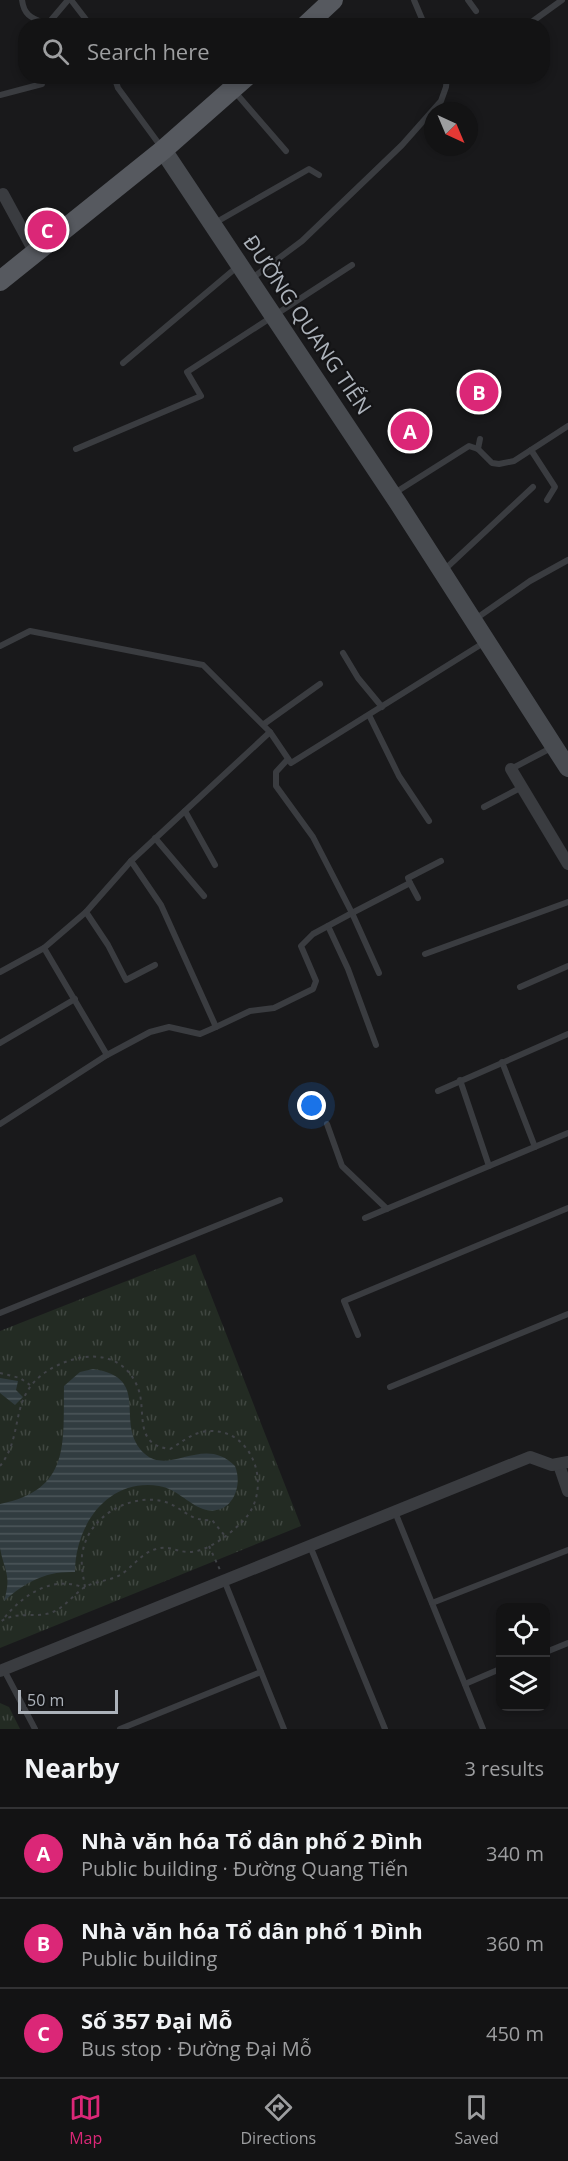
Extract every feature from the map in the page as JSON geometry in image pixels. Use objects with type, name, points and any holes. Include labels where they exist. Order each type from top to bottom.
[{"type":"main road","points":[[317,18],[333,0]]},
{"type":"main road","points":[[1,277],[35,253],[163,150],[239,84]]},
{"type":"street","name":"ĐƯỜNG QUANG TIẾN","points":[[163,150],[368,452],[392,494],[568,768]]},
{"type":"street","points":[[3,194],[35,253]]},
{"type":"street","points":[[511,769],[568,864]]},
{"type":"street","points":[[2,1671],[530,1457],[552,1466],[564,1464],[568,1491]]},
{"type":"lane","points":[[22,0],[23,10],[32,18]]},
{"type":"lane","points":[[52,18],[69,0],[84,18]]},
{"type":"lane","points":[[414,0],[422,18]]},
{"type":"lane","points":[[468,0],[476,10]]},
{"type":"lane","points":[[536,18],[562,0]]},
{"type":"lane","points":[[0,95],[42,84]]},
{"type":"lane","points":[[117,84],[163,150]]},
{"type":"lane","points":[[241,84],[286,151]]},
{"type":"lane","points":[[123,363],[245,272],[302,241],[402,145],[441,100],[447,84]]},
{"type":"lane","points":[[213,225],[309,169],[319,175]]},
{"type":"lane","points":[[76,448],[201,396],[187,372],[352,265]]},
{"type":"lane","points":[[392,494],[469,446],[478,449],[487,459],[499,465],[514,460],[568,426]]},
{"type":"lane","points":[[478,449],[480,439]]},
{"type":"lane","points":[[531,450],[555,487],[546,500]]},
{"type":"lane","points":[[443,571],[533,487]]},
{"type":"lane","points":[[474,620],[530,581],[568,560]]},
{"type":"lane","points":[[0,646],[30,631],[203,665],[264,724],[291,763],[487,641]]},
{"type":"lane","points":[[343,653],[358,678],[382,707]]},
{"type":"lane","points":[[264,724],[320,684]]},
{"type":"lane","points":[[369,715],[399,776],[429,821]]},
{"type":"lane","points":[[0,972],[44,948],[86,912],[131,861],[270,732]]},
{"type":"lane","points":[[511,769],[554,746]]},
{"type":"lane","points":[[288,759],[276,772],[274,778],[276,786],[313,837],[352,913],[379,973]]},
{"type":"lane","points":[[484,807],[522,787]]},
{"type":"lane","points":[[185,811],[215,865]]},
{"type":"lane","points":[[155,838],[204,896]]},
{"type":"lane","points":[[131,861],[160,905],[216,1027]]},
{"type":"lane","points":[[418,898],[408,878],[441,861]]},
{"type":"lane","points":[[0,1124],[107,1055],[150,1032],[169,1028],[200,1034],[250,1011],[274,1008],[313,989],[316,981],[301,946],[313,934],[410,883]]},
{"type":"lane","points":[[425,954],[568,902]]},
{"type":"lane","points":[[86,912],[108,945],[126,980],[155,965]]},
{"type":"lane","points":[[328,926],[348,969],[376,1045]]},
{"type":"lane","points":[[44,948],[107,1055]]},
{"type":"lane","points":[[520,987],[568,966]]},
{"type":"lane","points":[[0,1043],[75,999]]},
{"type":"lane","points":[[438,1091],[568,1034]]},
{"type":"lane","points":[[502,1062],[535,1147]]},
{"type":"lane","points":[[460,1080],[489,1166]]},
{"type":"lane","points":[[327,1124],[342,1167],[387,1209]]},
{"type":"lane","points":[[365,1218],[568,1133]]},
{"type":"lane","points":[[0,1313],[280,1200]]},
{"type":"lane","points":[[358,1335],[344,1301],[568,1208]]},
{"type":"lane","points":[[390,1388],[568,1314]]},
{"type":"lane","points":[[395,1511],[483,1729]]},
{"type":"lane","points":[[310,1546],[385,1729]]},
{"type":"lane","points":[[432,1603],[568,1550]]},
{"type":"lane","points":[[224,1580],[284,1729]]},
{"type":"lane","points":[[550,1650],[568,1643]]},
{"type":"lane","points":[[2,1671],[35,1729]]},
{"type":"lane","points":[[465,1683],[496,1671]]},
{"type":"lane","points":[[120,1729],[261,1672]]},
{"type":"path","points":[[0,1466],[7,1457],[16,1420],[30,1385],[55,1366],[94,1355],[109,1357],[124,1367],[134,1379],[140,1394],[142,1425],[154,1443],[170,1449],[186,1437],[203,1432],[218,1431],[232,1436],[243,1445],[256,1466],[259,1492],[253,1508],[225,1536],[209,1546],[190,1552],[169,1547],[155,1549],[120,1575],[85,1588],[53,1612],[27,1614],[2,1621]]},
{"type":"path","points":[[0,1373],[20,1378],[30,1385]]},
{"type":"path","points":[[85,1588],[82,1558],[89,1534],[105,1515],[133,1501],[145,1499],[176,1506],[194,1519],[212,1520],[225,1536]]},
{"type":"path","points":[[209,1546],[224,1580]]},
{"type":"path","points":[[2,1621],[24,1597],[49,1585],[73,1583],[85,1588]]},
{"type":"green space","points":[[195,1254],[301,1526],[0,1648],[0,1331]]},
{"type":"green space","points":[[0,1703],[9,1707],[20,1729],[0,1729]]},
{"type":"shaded area","points":[[93,1369],[111,1374],[122,1382],[128,1392],[132,1429],[136,1442],[145,1454],[155,1460],[165,1461],[199,1454],[223,1457],[235,1466],[238,1483],[236,1492],[227,1505],[212,1511],[203,1509],[171,1490],[159,1486],[140,1486],[124,1490],[110,1498],[88,1522],[76,1555],[75,1572],[54,1573],[36,1579],[4,1601],[7,1573],[0,1548],[0,1504],[23,1497],[40,1488],[51,1476],[62,1445],[64,1386],[80,1372]]},
{"type":"shaded area","points":[[0,1378],[18,1381],[16,1390],[23,1397],[15,1405],[0,1393]]},
{"type":"place","name":"Số 357 Đại Mỗ","points":[[47,230]]},
{"type":"place","name":"Nhà văn hóa Tổ dân phố 1 Đình","points":[[479,392]]},
{"type":"place","name":"Nhà văn hóa Tổ dân phố 2 Đình","points":[[410,431]]}]
